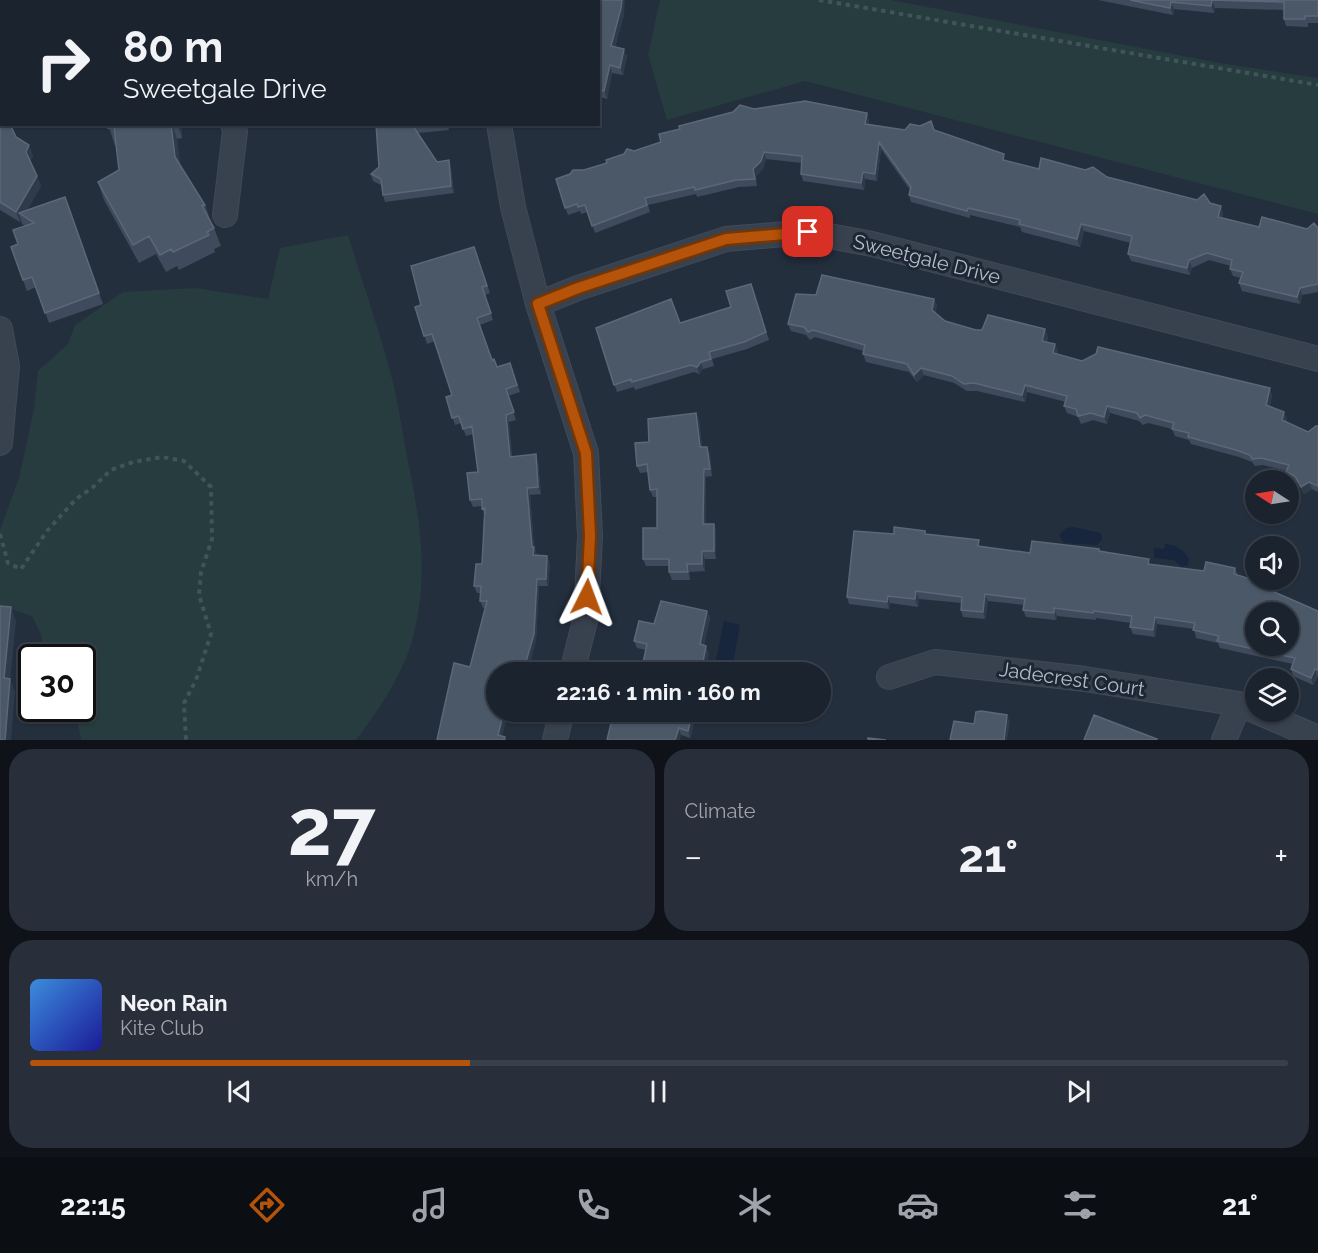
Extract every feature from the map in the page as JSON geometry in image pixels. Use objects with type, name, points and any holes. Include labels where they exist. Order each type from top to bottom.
[{"type":"street","points":[[225,215],[235,131],[234,126]]},
{"type":"street","points":[[499,126],[513,207],[538,304],[586,453],[590,536],[586,617],[575,662]]},
{"type":"street","name":"Sweetgale Drive","points":[[538,304],[578,288],[726,239],[808,232],[884,247],[1318,359]]},
{"type":"street","points":[[0,330],[7,366],[0,443]]},
{"type":"street","name":"Jadecrest Court","points":[[889,677],[935,662],[1085,679],[1245,708]]},
{"type":"street","points":[[1224,740],[1245,715]]},
{"type":"street","points":[[555,740],[559,722]]},
{"type":"street","name":"Jadecrest Court","points":[[1280,722],[1318,738]]},
{"type":"path","points":[[819,0],[1064,40],[1156,60],[1318,86]]},
{"type":"path","points":[[0,534],[8,563],[21,568],[47,531],[76,499],[111,470],[133,462],[162,457],[184,461],[211,487],[212,539],[201,572],[198,595],[211,634],[196,680],[184,703],[186,740]]},
{"type":"green space","points":[[660,0],[891,0],[1220,63],[1318,78],[1318,214],[805,81],[667,120],[648,55]]},
{"type":"green space","points":[[348,235],[381,340],[398,405],[419,525],[421,593],[408,654],[381,705],[356,740],[81,740],[78,724],[76,722],[96,722],[96,644],[42,644],[42,637],[32,616],[0,605],[0,530],[19,478],[34,409],[38,371],[68,344],[75,325],[123,292],[195,288],[268,299],[280,248]]},
{"type":"water","points":[[1073,527],[1101,533],[1102,539],[1097,545],[1064,543],[1059,535],[1066,528]]},
{"type":"water","points":[[1165,544],[1182,550],[1189,559],[1188,565],[1182,567],[1174,560],[1154,558],[1154,548],[1164,549]]},
{"type":"water","points":[[724,621],[740,625],[733,662],[716,660]]},
{"type":"building","points":[[600,0],[622,0],[611,46],[624,49],[620,68],[610,65],[604,91],[600,90]]},
{"type":"building","points":[[1130,0],[1212,0],[1211,6],[1171,2],[1170,8]]},
{"type":"building","points":[[1212,0],[1318,0],[1318,16],[1305,16],[1305,19],[1284,19],[1284,2]]},
{"type":"building","points":[[805,101],[867,113],[865,124],[905,130],[910,124],[920,126],[931,121],[934,130],[1004,154],[1003,160],[1039,169],[1041,158],[1085,170],[1093,167],[1107,177],[1197,200],[1204,194],[1210,203],[1221,206],[1218,217],[1259,227],[1262,217],[1307,229],[1314,223],[1318,228],[1318,284],[1300,288],[1297,297],[1239,283],[1243,272],[1230,269],[1232,260],[1207,253],[1189,260],[1187,268],[1128,254],[1132,236],[1081,224],[1077,239],[1019,224],[1020,220],[968,208],[967,211],[909,195],[911,187],[879,142],[875,174],[863,172],[861,183],[801,174],[802,156],[764,152],[761,161],[753,169],[755,179],[736,180],[695,190],[694,187],[645,198],[647,205],[592,226],[585,205],[578,207],[577,204],[565,208],[556,179],[570,174],[573,170],[584,170],[607,163],[606,160],[624,154],[627,149],[634,151],[661,142],[659,134],[680,129],[679,126],[733,112],[740,105],[754,109]]},
{"type":"building","points":[[0,126],[11,126],[16,137],[29,145],[26,152],[37,176],[16,212],[0,202]]},
{"type":"building","points":[[108,126],[171,126],[175,157],[205,205],[202,206],[214,228],[207,232],[209,235],[173,252],[171,249],[160,255],[149,236],[133,245],[98,182],[119,170],[114,127],[108,128]]},
{"type":"building","points":[[376,126],[413,126],[437,162],[449,160],[451,186],[383,195],[381,179],[371,174],[379,167]]},
{"type":"building","points":[[65,197],[99,293],[45,313],[32,277],[23,280],[11,247],[18,244],[13,230],[34,223],[19,213]]},
{"type":"building","points":[[474,247],[487,286],[482,287],[491,313],[477,318],[492,360],[494,359],[497,367],[510,363],[517,385],[506,389],[514,412],[506,415],[510,457],[536,454],[538,487],[527,488],[532,547],[534,547],[533,555],[547,556],[546,579],[537,579],[534,634],[526,662],[486,662],[486,722],[501,722],[498,735],[505,737],[504,740],[437,740],[454,663],[470,667],[487,601],[480,601],[481,586],[474,586],[476,564],[482,564],[485,508],[482,509],[482,499],[470,500],[467,473],[478,472],[472,426],[463,429],[459,416],[452,418],[446,397],[452,395],[432,334],[424,336],[415,307],[421,305],[411,266]]},
{"type":"building","points":[[822,275],[934,299],[932,310],[945,321],[976,330],[982,330],[988,315],[1045,329],[1042,341],[1055,344],[1053,353],[1082,361],[1096,354],[1098,347],[1270,388],[1266,405],[1284,412],[1282,420],[1308,432],[1318,426],[1318,486],[1309,482],[1301,487],[1299,470],[1287,470],[1289,465],[1261,458],[1252,459],[1250,455],[1236,450],[1188,437],[1189,433],[1172,429],[1174,423],[1145,415],[1140,418],[1137,413],[1107,406],[1104,417],[1091,413],[1078,416],[1076,409],[1064,406],[1067,396],[1025,385],[1022,395],[974,383],[964,384],[952,376],[921,368],[914,375],[907,364],[863,354],[865,345],[813,330],[808,332],[804,327],[788,324],[796,294],[816,295]]},
{"type":"building","points":[[751,284],[766,332],[744,342],[709,352],[711,359],[701,362],[697,367],[691,365],[614,385],[596,328],[671,299],[680,323],[731,307],[726,291]]},
{"type":"building","points":[[696,413],[700,447],[707,447],[710,469],[704,469],[703,524],[714,524],[714,551],[702,551],[702,564],[687,564],[688,572],[669,572],[669,559],[643,559],[643,528],[657,528],[657,489],[650,490],[647,464],[637,466],[635,443],[649,442],[648,419]]},
{"type":"building","points":[[894,527],[925,531],[925,534],[979,540],[978,546],[1030,553],[1032,541],[1099,549],[1099,551],[1149,559],[1148,564],[1204,571],[1206,562],[1235,568],[1234,574],[1245,577],[1245,590],[1272,590],[1297,602],[1245,602],[1245,647],[1217,641],[1219,636],[1193,630],[1195,623],[1155,617],[1153,630],[1130,627],[1132,616],[1054,608],[1054,613],[1023,610],[1025,599],[985,594],[983,612],[961,610],[962,597],[916,591],[915,599],[888,596],[887,602],[847,597],[854,531],[894,534]]},
{"type":"building","points":[[661,601],[707,611],[700,644],[706,646],[703,662],[643,662],[647,644],[634,641],[639,621],[654,624]]},
{"type":"building","points":[[1299,603],[1318,611],[1318,670],[1315,669],[1311,678],[1299,673],[1299,668],[1291,668],[1295,658],[1286,656],[1299,656]]},
{"type":"building","points":[[0,606],[11,607],[4,678],[10,679],[5,740],[0,740]]},
{"type":"building","points":[[976,712],[1007,715],[1004,740],[950,740],[954,721],[974,724]]},
{"type":"building","points":[[1094,715],[1157,739],[1084,740]]},
{"type":"building","points":[[611,722],[690,722],[688,731],[679,728],[675,740],[607,740]]},
{"type":"route","points":[[587,597],[590,536],[586,453],[538,304],[578,288],[726,239],[808,232]]}]
